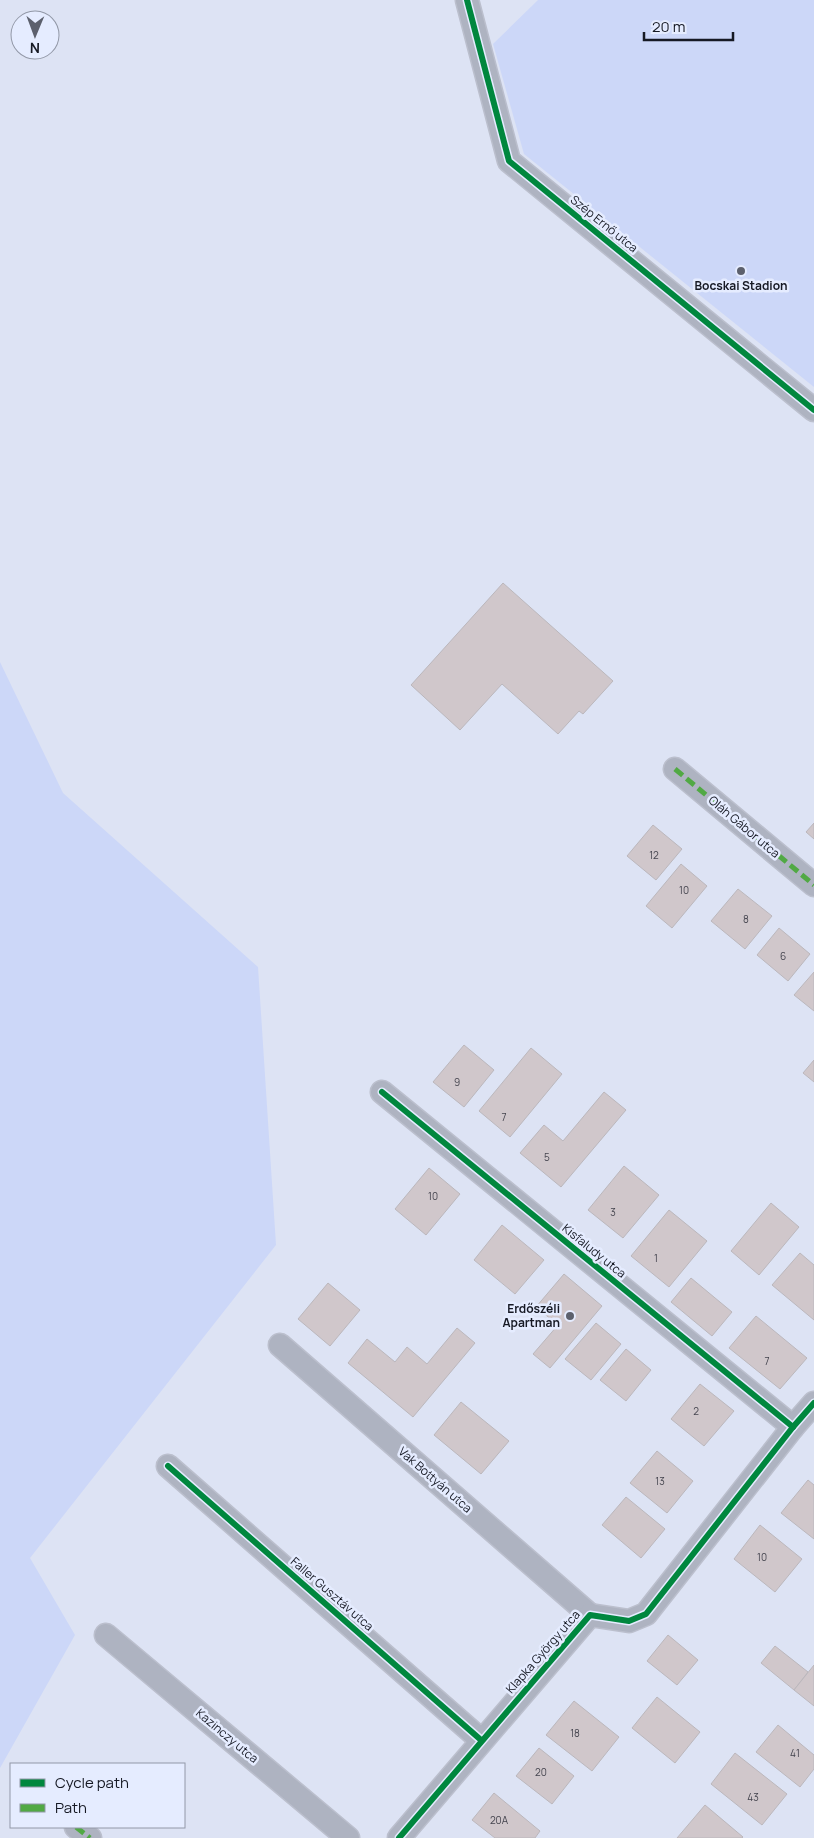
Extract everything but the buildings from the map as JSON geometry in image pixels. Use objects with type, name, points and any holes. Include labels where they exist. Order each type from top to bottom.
[{"type":"street","name":"Szép Ernő utca","points":[[467,0],[509,161],[814,410]]},
{"type":"street","name":"Oláh Gábor utca","points":[[675,770],[814,885]]},
{"type":"street","name":"Kisfaludy utca","points":[[382,1092],[792,1427]]},
{"type":"street","name":"Vak Bottyán utca","points":[[280,1344],[590,1615]]},
{"type":"street","name":"Klapka György utca","points":[[399,1838],[590,1615],[630,1621],[646,1614],[792,1427],[814,1404]]},
{"type":"street","name":"Faller Gusztáv utca","points":[[168,1466],[482,1740]]},
{"type":"street","name":"Kazinczy utca","points":[[106,1635],[348,1838]]},
{"type":"street","points":[[77,1828],[90,1838]]},
{"type":"shaded area","name":"Bocskai Stadion","points":[[538,0],[814,0],[814,387],[524,154],[493,44]]},
{"type":"shaded area","points":[[0,662],[63,793],[258,967],[276,1245],[30,1558],[75,1635],[0,1768]]},
{"type":"marked path","points":[[675,769],[814,885]]},
{"type":"marked path","points":[[77,1828],[90,1838]]},
{"type":"cycle path","points":[[467,0],[509,161],[814,410]]},
{"type":"cycle path","points":[[382,1092],[793,1427]]},
{"type":"cycle path","points":[[399,1838],[590,1615],[629,1621],[646,1614],[814,1403]]},
{"type":"cycle path","points":[[168,1466],[481,1740]]},
{"type":"place","name":"Bocskai Stadion","points":[[741,271]]},
{"type":"place","name":"Erdőszéli Apartman","points":[[570,1316]]}]
